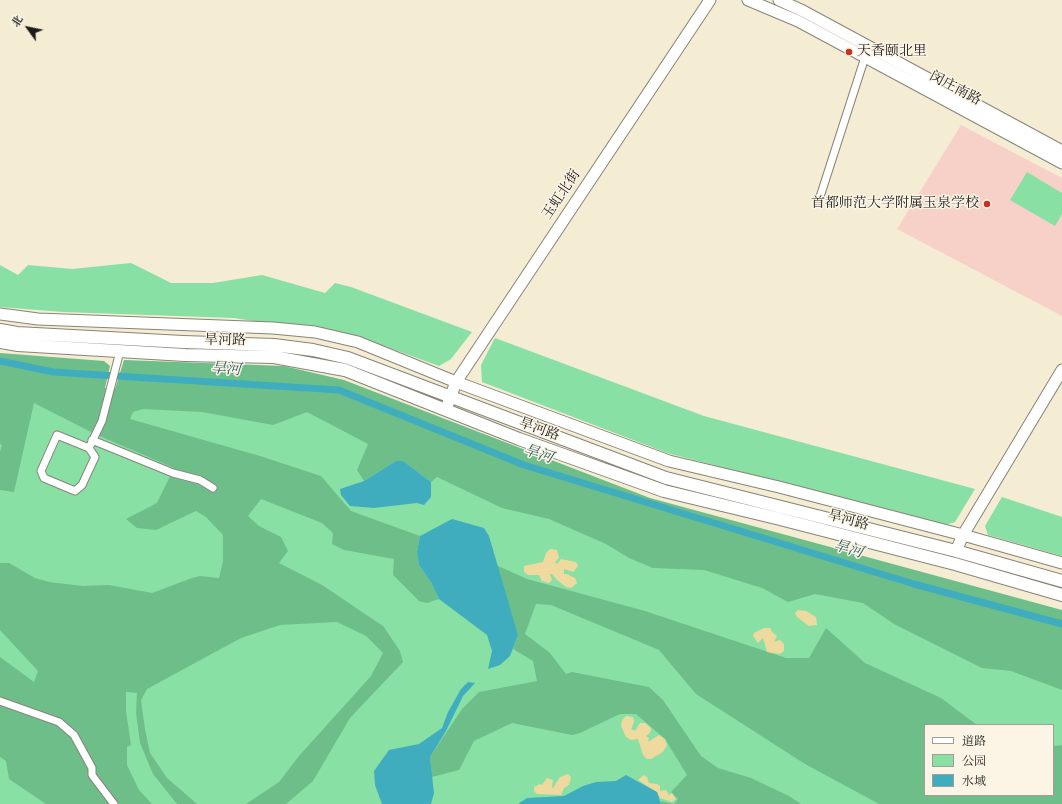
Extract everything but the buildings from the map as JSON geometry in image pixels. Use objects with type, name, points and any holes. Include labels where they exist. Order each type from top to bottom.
[{"type":"main road","name":"旱河路","points":[[0,330],[33,334],[274,345],[313,350],[364,370],[446,409],[519,439],[664,491],[894,548],[1062,595]]},
{"type":"main road","name":"旱河路","points":[[0,342],[119,355],[274,357],[364,370],[451,396],[666,478],[956,551],[1062,581]]},
{"type":"street","name":"玉虹北街","points":[[446,409],[456,382],[710,0]]},
{"type":"street","name":"闵庄南路","points":[[748,0],[867,52],[1062,151]]},
{"type":"street","name":"闵庄南路","points":[[779,0],[803,10],[867,52],[1062,163]]},
{"type":"street","points":[[819,200],[867,52]]},
{"type":"street","name":"旱河路","points":[[0,314],[38,319],[273,328],[314,332],[358,342],[456,382],[669,462],[779,487],[963,535],[1062,563]]},
{"type":"street","points":[[89,448],[102,421],[112,387],[119,355]]},
{"type":"street","points":[[956,551],[963,535],[1062,370]]},
{"type":"street","points":[[57,436],[89,448],[95,457],[82,485],[75,491],[44,478],[41,471],[57,436]]},
{"type":"street","points":[[92,440],[173,473],[200,480],[213,488]]},
{"type":"street","points":[[894,548],[897,536]]},
{"type":"street","points":[[1014,581],[1018,569]]},
{"type":"street","points":[[0,701],[59,722],[74,736],[92,768],[92,775],[114,804]]},
{"type":"shaded area","name":"首都师范大学附属玉泉学校","points":[[961,125],[1062,178],[1062,316],[897,229]]},
{"type":"green space","points":[[1027,172],[1062,193],[1062,214],[1055,226],[1010,200]]},
{"type":"green space","points":[[131,263],[171,283],[213,283],[262,275],[325,293],[335,283],[351,287],[472,332],[451,359],[439,366],[362,338],[234,318],[63,312],[0,307],[0,265],[18,275],[28,265],[72,269]]},
{"type":"green space","points":[[495,338],[704,416],[975,489],[955,522],[946,525],[667,453],[482,382],[481,365]]},
{"type":"green space","points":[[0,353],[104,361],[110,366],[105,388],[115,389],[124,360],[284,366],[344,380],[650,498],[1062,610],[1062,690],[1011,671],[982,668],[894,624],[863,603],[815,594],[788,602],[762,588],[704,570],[653,568],[629,558],[606,544],[549,519],[502,508],[437,477],[431,482],[403,461],[396,461],[364,481],[357,470],[368,444],[307,412],[273,425],[202,412],[143,409],[133,412],[130,419],[260,456],[321,476],[351,511],[420,536],[417,552],[419,565],[431,582],[439,599],[427,603],[419,601],[393,575],[394,559],[344,550],[332,544],[333,533],[322,523],[261,499],[248,516],[259,526],[281,537],[288,551],[279,563],[322,585],[383,626],[400,651],[403,662],[350,718],[313,781],[286,804],[246,804],[279,782],[299,756],[371,676],[383,653],[366,636],[337,622],[280,625],[241,638],[147,689],[141,700],[150,753],[167,778],[197,804],[177,804],[153,774],[140,743],[136,713],[137,693],[126,692],[126,711],[131,745],[127,747],[127,765],[139,790],[152,804],[46,804],[9,779],[6,761],[0,757],[0,657],[34,682],[38,671],[0,630],[0,563],[9,563],[35,578],[49,582],[83,586],[109,585],[152,593],[200,576],[219,578],[223,561],[223,535],[206,517],[196,511],[156,530],[137,528],[126,519],[157,503],[174,468],[95,434],[34,403],[14,492],[0,490],[0,452],[2,445],[0,444]]},
{"type":"green space","points":[[0,375],[25,381],[116,390],[236,380],[1062,642],[1062,804],[0,804]]},
{"type":"green space","points":[[1002,497],[1062,517],[1062,556],[988,535],[985,526]]},
{"type":"green space","points":[[496,565],[527,579],[645,611],[786,658],[809,658],[826,628],[865,663],[941,698],[976,724],[924,724],[924,796],[1054,796],[1054,746],[1062,745],[1062,804],[879,804],[805,764],[696,694],[659,650],[551,605],[536,604],[525,634],[550,653],[566,674],[572,672],[649,687],[663,700],[701,756],[718,768],[751,778],[789,796],[801,804],[674,804],[678,799],[671,792],[687,775],[665,739],[636,714],[620,714],[580,733],[572,735],[512,723],[474,741],[459,770],[432,777],[430,757],[462,709],[479,692],[537,681],[533,661],[513,649],[518,635]]},
{"type":"green space","points":[[661,801],[674,804],[661,804]]},
{"type":"sand","points":[[550,549],[557,550],[559,558],[555,562],[557,564],[561,559],[576,562],[578,566],[573,572],[564,569],[564,574],[575,578],[577,583],[571,588],[566,587],[552,574],[550,574],[552,580],[549,583],[542,581],[539,575],[528,575],[524,572],[524,566],[543,562],[546,553]]},
{"type":"sand","points":[[798,610],[806,611],[816,617],[817,625],[809,626],[797,617],[795,613]]},
{"type":"sand","points":[[764,628],[771,628],[771,631],[777,636],[774,642],[780,640],[784,644],[784,651],[780,654],[767,652],[763,638],[758,643],[753,636],[754,633]]},
{"type":"sand","points":[[626,716],[633,717],[634,722],[631,729],[635,731],[640,723],[645,723],[651,728],[650,733],[646,736],[649,738],[648,742],[659,735],[665,739],[667,745],[663,752],[651,759],[647,759],[643,755],[638,739],[631,740],[626,737],[621,726],[622,720]]},
{"type":"sand","points":[[568,774],[571,777],[569,785],[564,788],[561,795],[537,794],[534,791],[534,787],[540,784],[542,785],[547,778],[553,780],[553,788],[560,777]]},
{"type":"sand","points":[[644,775],[647,777],[649,783],[657,784],[660,786],[660,791],[666,790],[669,795],[672,793],[676,799],[672,802],[660,798],[657,792],[638,780]]},
{"type":"water","points":[[396,461],[403,461],[431,482],[431,497],[424,505],[417,503],[374,508],[350,506],[341,495],[340,489],[364,481]]},
{"type":"water","points":[[452,519],[484,528],[489,536],[518,635],[510,656],[500,665],[488,669],[492,651],[487,635],[439,599],[431,582],[419,565],[417,552],[420,536]]},
{"type":"water","points":[[468,682],[475,683],[463,696],[446,731],[430,757],[434,793],[431,804],[382,804],[375,785],[374,771],[389,750],[419,744],[442,728],[448,712],[461,689]]},
{"type":"water","points":[[626,775],[657,792],[661,804],[518,804],[527,798],[564,796],[583,786],[596,782],[616,781]]},
{"type":"waterway","name":"旱河","points":[[0,361],[53,372],[339,390],[524,465],[914,584],[1062,624]]},
{"type":"place","name":"天香颐北里","points":[[849,52]]},
{"type":"place","name":"首都师范大学附属玉泉学校","points":[[987,204]]}]
